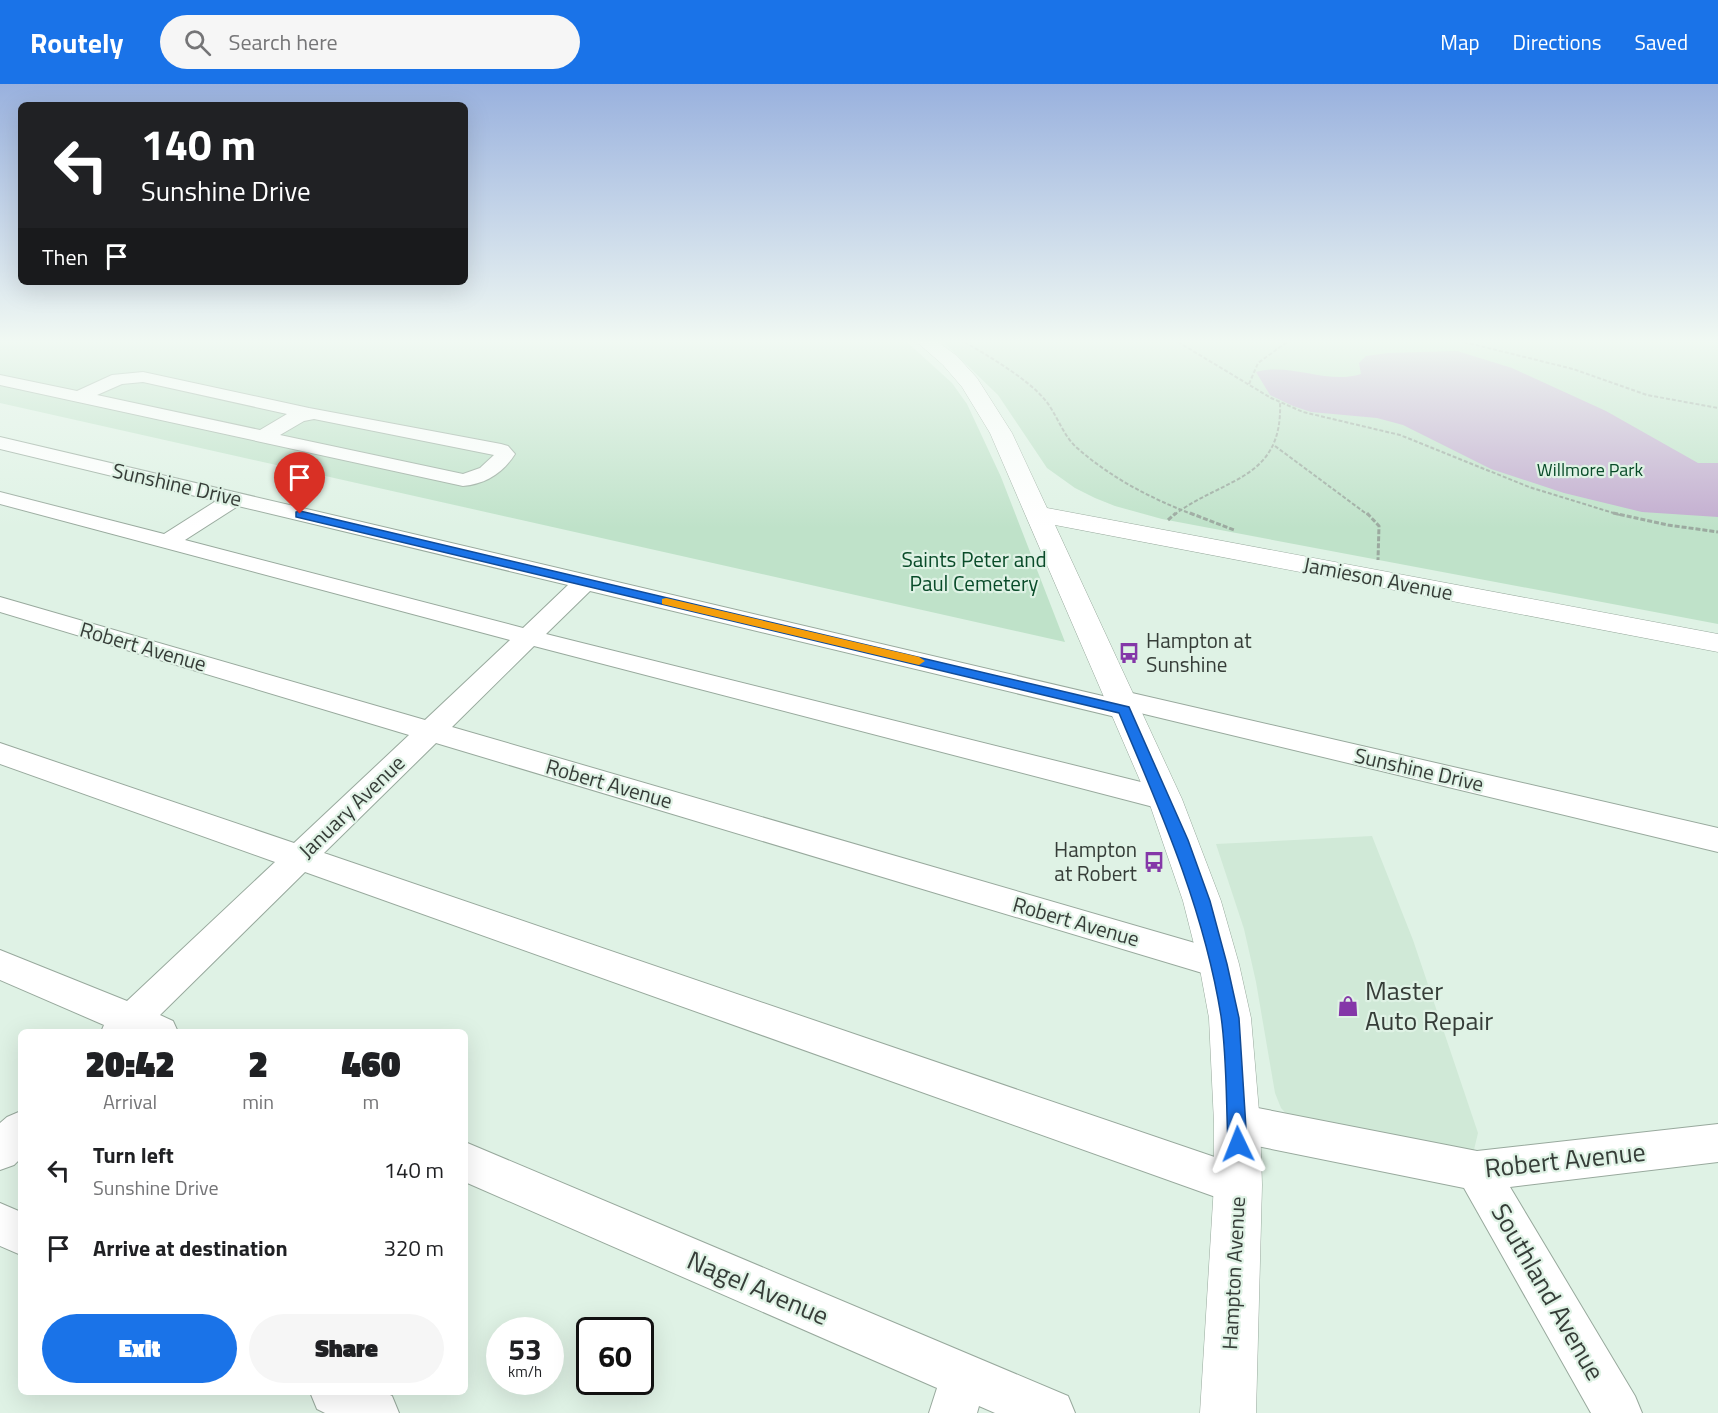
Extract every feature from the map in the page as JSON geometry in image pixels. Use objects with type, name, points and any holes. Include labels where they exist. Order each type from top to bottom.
[{"type":"main road","name":"Hampton Avenue","points":[[985,404],[1001,433],[1038,514],[1165,799],[1202,901],[1219,964],[1230,1018],[1237,1124],[1238,1185],[1228,1413]]},
{"type":"main road","name":"Jamieson Avenue","points":[[1038,514],[1718,643]]},
{"type":"street","points":[[111,404],[463,480],[472,480],[484,473],[505,454],[501,450],[265,404]]},
{"type":"street","points":[[262,437],[306,413]]},
{"type":"street","name":"Sunshine Drive","points":[[0,443],[585,582],[1718,840]]},
{"type":"street","points":[[0,498],[528,637],[1165,799]]},
{"type":"street","points":[[167,542],[234,499]]},
{"type":"street","name":"January Avenue","points":[[137,1028],[300,857],[585,582]]},
{"type":"street","name":"Robert Avenue","points":[[0,604],[1219,964]]},
{"type":"street","points":[[0,753],[1238,1185]]},
{"type":"street","points":[[0,964],[137,1028]]},
{"type":"street","name":"Robert Avenue","points":[[1237,1124],[1477,1171],[1718,1143]]},
{"type":"street","points":[[0,1151],[18,1133]]},
{"type":"street","name":"Nagel Avenue","points":[[468,1163],[958,1394],[1051,1413]]},
{"type":"street","name":"Southland Avenue","points":[[1477,1171],[1618,1413]]},
{"type":"street","points":[[0,1224],[18,1233]]},
{"type":"street","points":[[340,1395],[375,1413]]},
{"type":"path","points":[[1048,404],[1074,445],[1114,477],[1155,500],[1241,534]]},
{"type":"path","points":[[1151,536],[1180,510],[1252,471],[1275,446],[1279,434],[1280,404]]},
{"type":"path","points":[[1285,404],[1313,415],[1400,435],[1529,487],[1602,511],[1668,525],[1718,532]]},
{"type":"path","points":[[1696,404],[1718,408]]},
{"type":"path","points":[[1275,446],[1292,461],[1316,474],[1363,507],[1379,526],[1377,578]]},
{"type":"shaded area","points":[[1289,404],[1591,404],[1698,463],[1718,463],[1718,517],[1642,512],[1564,493],[1491,469],[1403,425],[1377,418],[1311,412]]},
{"type":"shaded area","points":[[1372,836],[1413,940],[1478,1133],[1473,1154],[1291,1119],[1281,1108],[1275,1093],[1256,982],[1244,929],[1216,844]]},
{"type":"green space","name":"Saints Peter and Paul Cemetery","points":[[5,404],[967,404],[1001,477],[1065,642]]},
{"type":"green space","name":"Willmore Park","points":[[1004,404],[1718,404],[1718,624],[1162,519],[1095,498],[1075,488],[1047,468]]},
{"type":"slow traffic","points":[[666,601],[919,661]]},
{"type":"place","name":"Hampton at Sunshine","points":[[1129,653]]},
{"type":"place","name":"Hampton at Robert","points":[[1154,862]]},
{"type":"place","name":"Master Auto Repair","points":[[1348,1006]]},
{"type":"route","points":[[300,514],[1124,710],[1165,799],[1202,901],[1219,964],[1230,1018],[1238,1144]]}]
